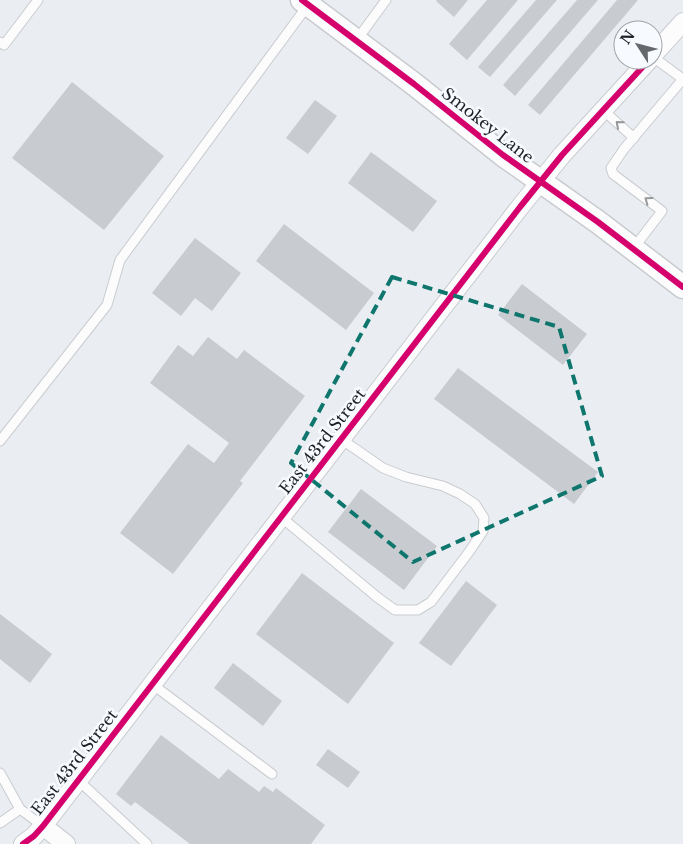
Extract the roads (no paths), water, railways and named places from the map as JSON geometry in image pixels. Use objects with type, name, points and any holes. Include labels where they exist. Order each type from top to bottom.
[{"type":"street","name":"Smokey Lane","points":[[305,2],[503,155],[683,287]]},
{"type":"street","points":[[663,45],[683,22]]},
{"type":"street","name":"East 43rd Street","points":[[23,844],[43,826],[540,182],[639,70]]},
{"type":"street","points":[[43,826],[66,844]]},
{"type":"lane","points":[[0,42],[4,45],[38,0]]},
{"type":"lane","points":[[356,41],[386,0]]},
{"type":"lane","points":[[0,441],[107,304],[120,260],[305,2]]},
{"type":"lane","points":[[633,249],[662,211],[611,171],[612,165],[683,79],[663,64]]},
{"type":"lane","points":[[603,110],[634,138]]},
{"type":"lane","points":[[281,516],[395,610],[418,610],[431,602],[470,552],[483,531],[484,518],[475,504],[443,486],[406,477],[383,468],[341,439]]},
{"type":"lane","points":[[152,684],[272,774]]},
{"type":"lane","points":[[0,773],[20,809],[43,826]]},
{"type":"lane","points":[[78,780],[146,844]]},
{"type":"lane","points":[[0,823],[20,809]]}]
